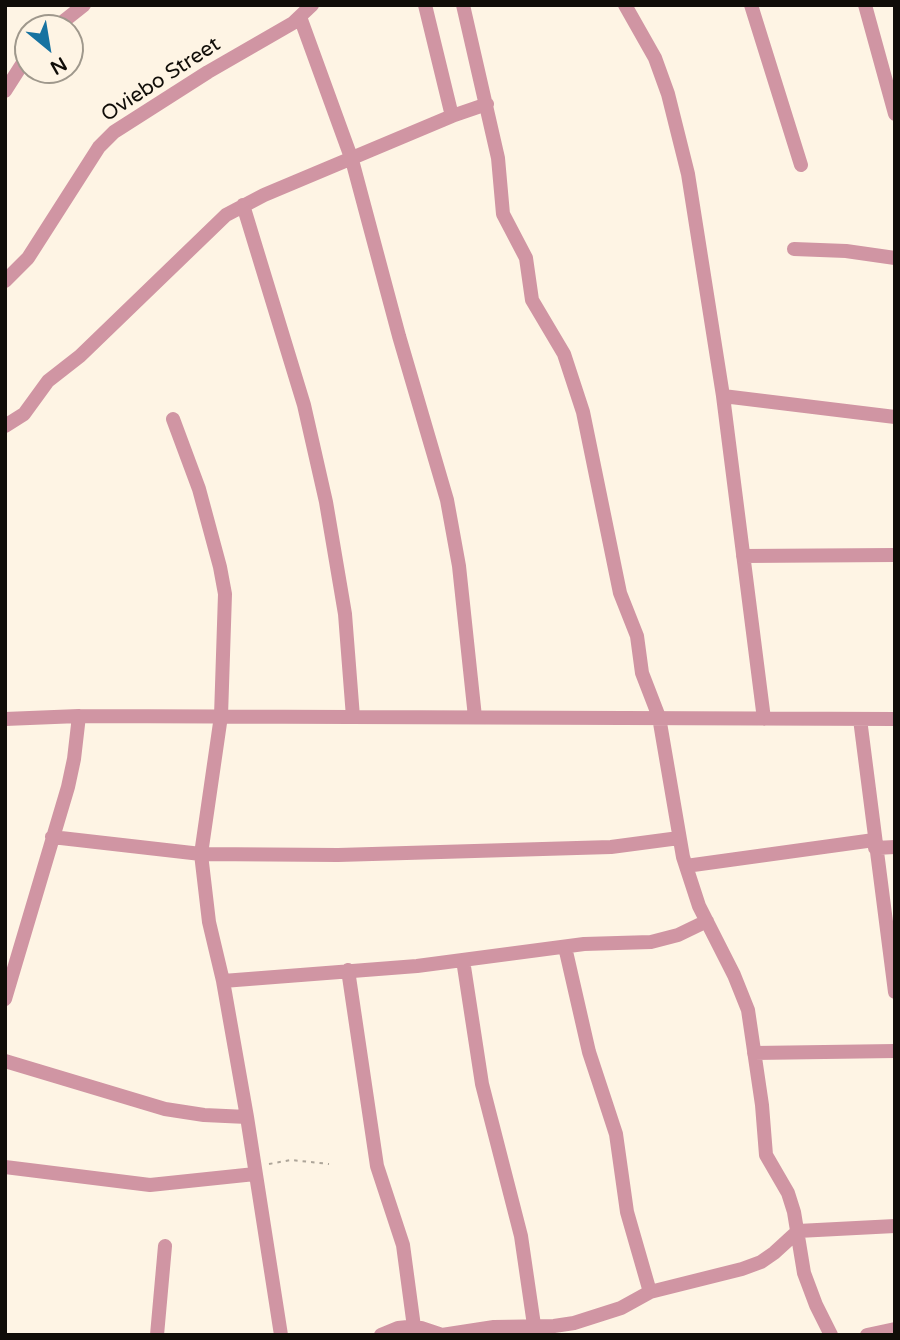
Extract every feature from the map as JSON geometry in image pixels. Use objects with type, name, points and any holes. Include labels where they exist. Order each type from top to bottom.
[{"type":"street","name":"Oviebo Street","points":[[5,281],[27,258],[99,147],[114,132],[208,72],[273,36],[312,5]]},
{"type":"street","points":[[425,5],[452,116]]},
{"type":"street","points":[[463,5],[498,158],[503,214],[526,258],[532,300],[564,354],[583,412],[620,593],[637,636],[642,673],[659,717],[686,866],[699,906],[734,975],[748,1010],[762,1105],[766,1155],[788,1193],[798,1231],[804,1273],[831,1335]]},
{"type":"street","points":[[625,5],[655,58],[688,174],[723,396],[764,719]]},
{"type":"street","points":[[751,5],[801,165]]},
{"type":"street","points":[[865,5],[889,72],[895,114]]},
{"type":"street","points":[[300,17],[352,160],[447,500],[459,566],[475,717]]},
{"type":"street","points":[[5,426],[24,414],[48,381],[80,356],[226,215],[243,205],[452,116],[487,104]]},
{"type":"street","points":[[243,205],[304,405],[323,490],[345,614],[353,717]]},
{"type":"street","points":[[793,248],[846,251],[895,258]]},
{"type":"street","points":[[723,396],[895,417]]},
{"type":"street","points":[[173,419],[199,489],[225,594],[220,716],[201,854],[209,922],[223,981],[247,1117],[281,1335]]},
{"type":"street","points":[[743,556],[895,555]]},
{"type":"street","points":[[5,999],[9,976],[75,759],[79,716]]},
{"type":"street","points":[[5,719],[79,716],[895,719]]},
{"type":"street","points":[[860,719],[875,844],[894,964],[895,992]]},
{"type":"street","points":[[52,837],[201,854],[338,855],[611,847],[679,838]]},
{"type":"street","points":[[686,866],[875,844],[895,847]]},
{"type":"street","points":[[223,981],[463,960],[565,947],[665,940],[707,921]]},
{"type":"street","points":[[565,947],[589,1052],[616,1133],[627,1212],[650,1292]]},
{"type":"street","points":[[463,960],[482,1084],[521,1236],[534,1325]]},
{"type":"street","points":[[348,970],[377,1166],[403,1245],[414,1326]]},
{"type":"street","points":[[754,1053],[895,1051]]},
{"type":"street","points":[[5,1061],[165,1109],[204,1115],[247,1117]]},
{"type":"street","points":[[5,1167],[150,1185],[255,1170]]},
{"type":"street","points":[[382,1335],[398,1328],[414,1326],[442,1335],[534,1325],[554,1326],[593,1318],[621,1308],[650,1292],[761,1262],[798,1231],[895,1226]]},
{"type":"street","points":[[157,1335],[165,1246]]},
{"type":"street","points":[[867,1335],[895,1329]]},
{"type":"path","points":[[255,1170],[291,1160],[329,1164]]}]
